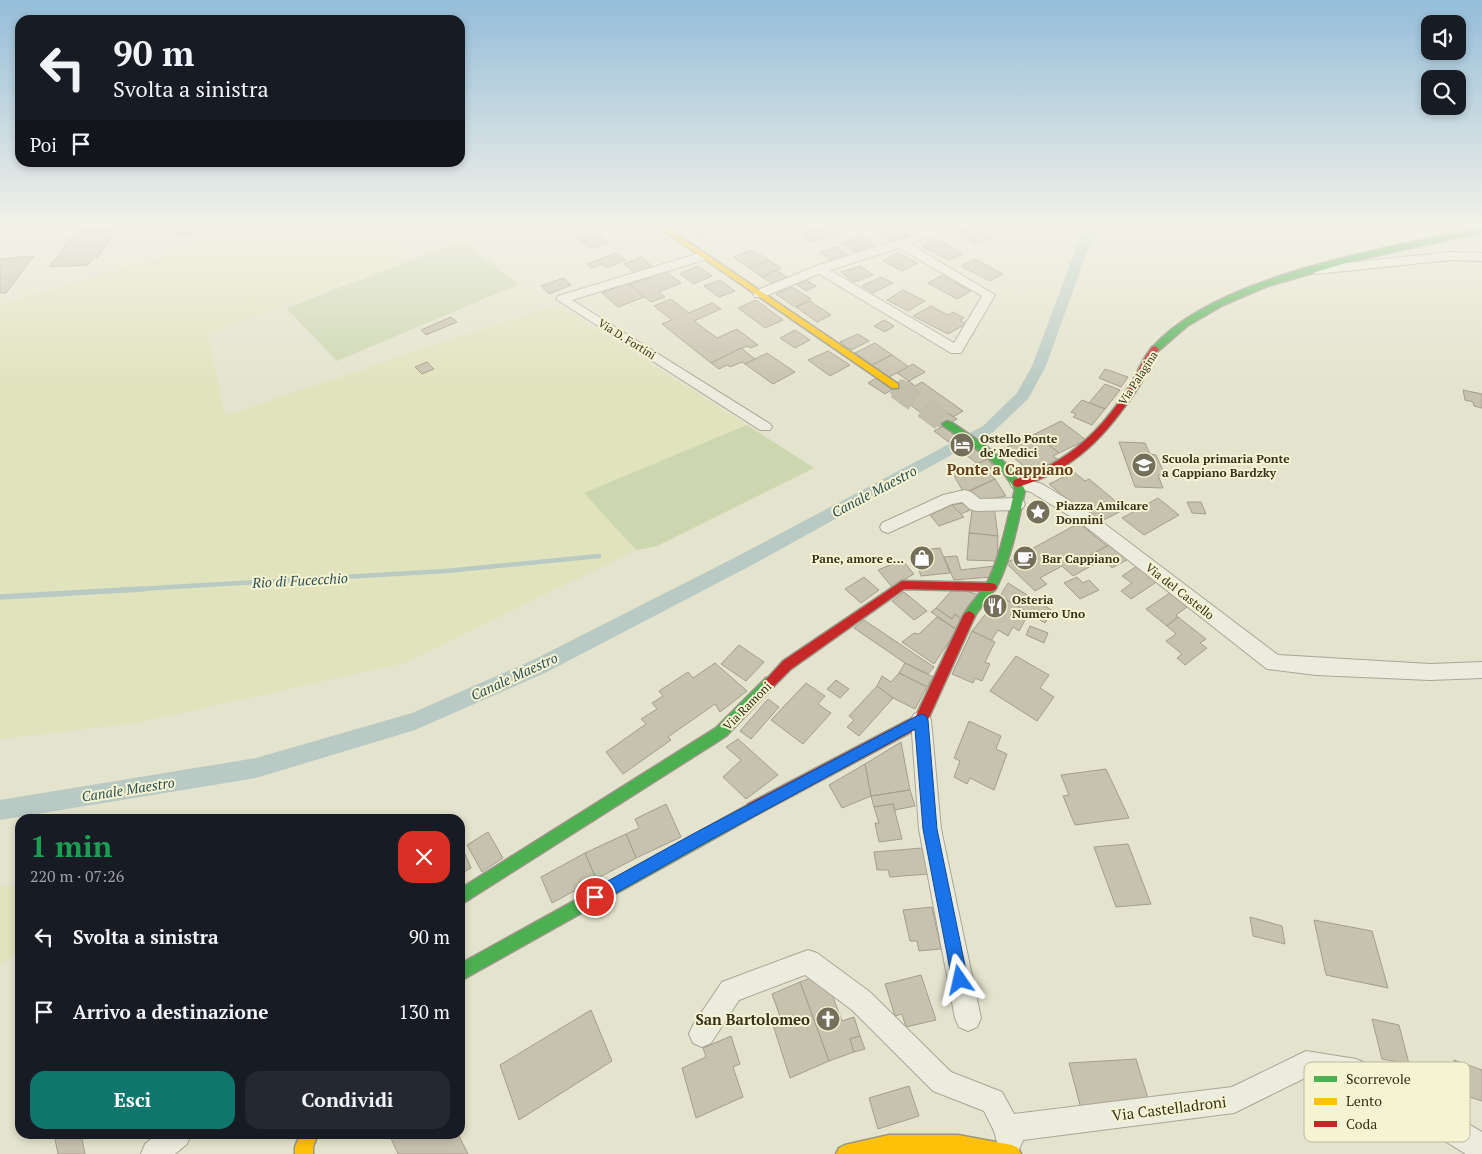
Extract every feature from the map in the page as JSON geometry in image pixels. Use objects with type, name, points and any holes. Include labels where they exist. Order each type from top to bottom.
[{"type":"street","name":"Via D. Fortini","points":[[622,281],[562,299],[765,427]]},
{"type":"street","points":[[740,281],[895,386]]},
{"type":"street","points":[[759,294],[792,281]]},
{"type":"street","points":[[838,281],[956,350],[988,295],[964,281]]},
{"type":"street","name":"Via Palagina","points":[[1018,483],[1036,479],[1079,455],[1098,434],[1134,386],[1149,357],[1166,338],[1187,323],[1264,285],[1277,281]]},
{"type":"street","points":[[947,424],[993,456],[1018,483],[1020,490],[1003,562],[991,587],[972,609],[921,720],[930,829],[968,1018]]},
{"type":"street","name":"Via del Castello","points":[[1018,483],[1036,488],[1087,519],[1274,663],[1316,667],[1430,672],[1482,670]]},
{"type":"street","points":[[888,527],[949,499],[965,496],[976,505],[1017,504]]},
{"type":"street","name":"Via Ramoni","points":[[465,895],[721,732],[787,665],[902,585],[991,587]]},
{"type":"street","points":[[465,970],[698,839],[921,720]]},
{"type":"street","points":[[702,1034],[730,991],[808,962],[861,1001],[942,1082],[993,1101],[1010,1145],[889,1144],[845,1154]]},
{"type":"street","name":"Via Castelladroni","points":[[1010,1145],[1234,1100],[1304,1065]]},
{"type":"street","points":[[155,1154],[172,1139]]},
{"type":"street","points":[[304,1154],[307,1139]]},
{"type":"street","name":"Via Castelladroni","points":[[1470,1141],[1482,1148]]},
{"type":"green space","points":[[81,281],[347,281],[208,334],[225,416],[558,305],[747,425],[585,493],[636,550],[405,663],[136,723],[0,739],[0,305]]},
{"type":"green space","points":[[357,281],[515,281],[519,284],[337,361],[286,308]]},
{"type":"green space","points":[[747,425],[814,468],[657,546],[636,550],[584,493]]},
{"type":"green space","points":[[15,886],[15,955],[0,964],[0,887]]},
{"type":"building","points":[[0,281],[15,281],[6,293],[0,293]]},
{"type":"building","points":[[555,281],[566,281],[571,285],[549,294],[541,286]]},
{"type":"building","points":[[640,281],[678,281],[681,283],[659,292],[665,297],[651,302],[629,285]]},
{"type":"building","points":[[690,281],[701,281],[694,284]]},
{"type":"building","points":[[721,281],[735,291],[719,297],[704,286]]},
{"type":"building","points":[[768,281],[784,281],[774,285]]},
{"type":"building","points":[[807,281],[816,286],[806,291],[796,284]]},
{"type":"building","points":[[873,281],[889,281],[893,283],[873,293],[862,286]]},
{"type":"building","points":[[932,281],[953,281],[971,291],[957,299],[928,283]]},
{"type":"building","points":[[628,283],[644,297],[618,307],[602,293]]},
{"type":"building","points":[[792,287],[811,299],[795,307],[776,294]]},
{"type":"building","points":[[903,290],[925,301],[908,311],[887,300]]},
{"type":"building","points":[[671,299],[689,313],[712,303],[721,309],[694,321],[717,338],[737,329],[758,345],[751,348],[747,346],[711,363],[662,324],[672,320],[654,306]]},
{"type":"building","points":[[756,300],[783,320],[765,328],[738,308]]},
{"type":"building","points":[[810,301],[831,315],[817,322],[796,307]]},
{"type":"building","points":[[931,306],[948,315],[953,312],[964,318],[960,320],[966,324],[948,334],[913,316]]},
{"type":"building","points":[[451,317],[457,322],[426,335],[421,330]]},
{"type":"building","points":[[884,320],[894,326],[885,332],[874,326]]},
{"type":"building","points":[[795,330],[810,340],[795,348],[780,338]]},
{"type":"building","points":[[858,334],[869,341],[851,350],[840,342]]},
{"type":"building","points":[[875,343],[892,355],[872,365],[855,353]]},
{"type":"building","points":[[741,348],[755,359],[745,364],[742,362],[719,369],[711,363]]},
{"type":"building","points":[[828,351],[850,365],[830,376],[808,360]]},
{"type":"building","points":[[767,353],[795,372],[773,384],[745,364]]},
{"type":"building","points":[[892,355],[909,367],[889,377],[872,365]]},
{"type":"building","points":[[427,362],[434,369],[422,374],[415,367]]},
{"type":"building","points":[[913,364],[925,372],[909,381],[897,373]]},
{"type":"building","points":[[1105,369],[1128,377],[1121,387],[1099,378]]},
{"type":"building","points":[[876,378],[893,389],[885,394],[868,383]]},
{"type":"building","points":[[909,381],[915,386],[922,382],[963,411],[953,417],[944,411],[929,419],[891,390]]},
{"type":"building","points":[[1105,384],[1120,390],[1105,409],[1089,403]]},
{"type":"building","points":[[1463,390],[1482,394],[1482,408],[1474,406],[1473,402],[1465,400]]},
{"type":"building","points":[[1082,400],[1105,409],[1092,425],[1073,417],[1076,414],[1071,412]]},
{"type":"building","points":[[944,411],[957,419],[941,428],[929,419]]},
{"type":"building","points":[[1061,421],[1086,440],[1059,453],[1035,434]]},
{"type":"building","points":[[944,426],[988,459],[978,464],[934,431]]},
{"type":"building","points":[[1035,434],[1059,453],[1053,456],[1060,461],[1038,472],[1031,465],[1026,468],[1003,449]]},
{"type":"building","name":"Scuola primaria Ponte a Cappiano Bardzky","points":[[1119,442],[1145,443],[1150,454],[1156,455],[1165,475],[1158,475],[1163,488],[1135,487]]},
{"type":"building","points":[[988,459],[994,467],[987,470],[995,479],[964,493],[953,474]]},
{"type":"building","points":[[1074,472],[1085,481],[1089,479],[1125,509],[1096,524],[1049,484]]},
{"type":"building","points":[[995,479],[1006,496],[977,501],[970,491]]},
{"type":"building","points":[[1158,498],[1179,515],[1144,535],[1122,518]]},
{"type":"building","points":[[967,502],[972,509],[961,514],[952,505]]},
{"type":"building","points":[[1187,502],[1201,502],[1206,514],[1192,513]]},
{"type":"building","points":[[952,505],[964,517],[939,526],[930,515]]},
{"type":"building","points":[[981,506],[994,506],[998,536],[969,533],[972,510]]},
{"type":"building","points":[[1079,523],[1107,546],[1083,559],[1091,566],[1073,576],[1062,566],[1040,578],[1047,584],[1035,591],[1006,563]]},
{"type":"building","points":[[969,533],[998,536],[997,561],[967,560]]},
{"type":"building","points":[[1115,542],[1132,557],[1112,568],[1105,560],[1091,566],[1083,559]]},
{"type":"building","points":[[940,548],[950,573],[921,576],[912,551]]},
{"type":"building","points":[[957,556],[961,570],[995,566],[991,577],[954,580],[944,557]]},
{"type":"building","points":[[902,560],[914,574],[892,587],[878,570]]},
{"type":"building","points":[[1140,564],[1161,579],[1131,599],[1121,591],[1132,583],[1122,576]]},
{"type":"building","points":[[864,577],[879,590],[861,603],[845,589]]},
{"type":"building","points":[[1077,577],[1083,583],[1089,580],[1099,590],[1080,599],[1064,583]]},
{"type":"building","points":[[1008,583],[1053,611],[1045,623],[1000,596]]},
{"type":"building","points":[[954,588],[980,595],[963,621],[955,614],[952,619],[936,608]]},
{"type":"building","points":[[904,592],[927,611],[914,620],[892,601]]},
{"type":"building","points":[[1170,593],[1187,607],[1176,615],[1178,617],[1167,626],[1146,609]]},
{"type":"building","points":[[1000,596],[1029,613],[1019,631],[1013,627],[1008,636],[998,630],[991,641],[972,631]]},
{"type":"building","points":[[936,608],[952,619],[955,614],[963,621],[957,630],[931,612]]},
{"type":"building","points":[[937,617],[957,630],[934,664],[902,642],[914,633],[919,634]]},
{"type":"building","points":[[1178,617],[1206,639],[1200,643],[1207,648],[1185,665],[1177,658],[1182,654],[1166,641],[1176,634],[1167,626]]},
{"type":"building","points":[[864,620],[934,667],[928,674],[905,663],[854,628]]},
{"type":"building","points":[[1030,626],[1048,633],[1044,643],[1026,635]]},
{"type":"building","points":[[972,631],[995,642],[985,662],[990,664],[982,681],[975,678],[973,683],[952,674]]},
{"type":"building","points":[[739,645],[764,662],[746,681],[721,664]]},
{"type":"building","points":[[1016,656],[1049,675],[1040,688],[1054,697],[1037,721],[990,691]]},
{"type":"building","points":[[715,663],[747,691],[720,712],[715,704],[668,737],[671,740],[623,774],[606,752],[646,724],[641,719],[657,709],[652,703],[663,696],[659,691],[688,672],[693,678]]},
{"type":"building","points":[[905,663],[933,677],[927,687],[899,673]]},
{"type":"building","points":[[899,673],[927,687],[915,709],[893,698],[877,686],[882,676],[891,682]]},
{"type":"building","points":[[836,680],[849,689],[840,698],[827,689]]},
{"type":"building","points":[[806,683],[825,696],[818,704],[831,713],[803,744],[771,720]]},
{"type":"building","points":[[877,686],[893,698],[859,736],[847,727],[854,720],[849,716]]},
{"type":"building","points":[[768,699],[779,707],[751,739],[740,731]]},
{"type":"building","points":[[969,721],[1001,736],[996,749],[1007,754],[994,790],[970,778],[967,784],[954,777],[960,761],[954,758]]},
{"type":"building","points":[[738,739],[778,775],[746,799],[723,777],[741,760],[726,747]]},
{"type":"building","points":[[901,742],[910,790],[871,796],[865,764]]},
{"type":"building","points":[[865,764],[871,796],[842,808],[829,785]]},
{"type":"building","points":[[1106,769],[1129,818],[1075,825],[1063,796],[1069,795],[1061,775]]},
{"type":"building","points":[[910,790],[915,806],[895,810],[893,804],[874,807],[871,796]]},
{"type":"building","points":[[666,804],[681,837],[636,858],[626,834],[639,828],[635,819]]},
{"type":"building","points":[[893,804],[902,839],[879,842],[875,823],[879,823],[874,807]]},
{"type":"building","points":[[488,832],[503,858],[482,872],[467,845]]},
{"type":"building","points":[[626,834],[636,858],[596,879],[585,853]]},
{"type":"building","points":[[1128,844],[1151,904],[1116,907],[1094,847]]},
{"type":"building","points":[[922,848],[928,874],[890,877],[888,870],[877,870],[874,852]]},
{"type":"building","points":[[585,853],[596,879],[552,903],[541,877]]},
{"type":"building","points":[[465,854],[471,868],[465,871]]},
{"type":"building","points":[[932,907],[941,949],[919,951],[917,941],[910,941],[903,910]]},
{"type":"building","points":[[1250,917],[1282,926],[1285,944],[1253,936]]},
{"type":"building","points":[[1314,920],[1372,931],[1388,988],[1326,975]]},
{"type":"building","name":"San Bartolomeo","points":[[824,973],[842,1021],[854,1017],[860,1036],[850,1039],[854,1052],[829,1061],[800,982]]},
{"type":"building","points":[[921,975],[936,1020],[906,1027],[902,1014],[895,1016],[885,984]]},
{"type":"building","points":[[800,982],[829,1061],[790,1078],[773,1025],[782,1022],[772,994]]},
{"type":"building","points":[[591,1010],[612,1061],[519,1120],[500,1065]]},
{"type":"building","points":[[1372,1019],[1399,1025],[1408,1062],[1382,1059]]},
{"type":"building","points":[[731,1036],[740,1064],[733,1067],[743,1097],[696,1118],[682,1068],[706,1057],[703,1048]]},
{"type":"building","points":[[860,1036],[865,1049],[854,1052],[850,1039]]},
{"type":"building","points":[[1136,1059],[1150,1105],[1081,1109],[1069,1063]]},
{"type":"building","points":[[1470,1066],[1482,1070],[1482,1101],[1470,1097]]},
{"type":"building","points":[[909,1086],[919,1116],[878,1129],[869,1098]]},
{"type":"building","points":[[55,1139],[82,1139],[85,1154],[58,1154]]},
{"type":"building","points":[[391,1139],[460,1139],[468,1154],[398,1154]]},
{"type":"waterway","name":"Canale Maestro","points":[[0,810],[256,768],[415,721],[540,666],[746,560],[988,429],[1023,396],[1039,366],[1070,281]]},
{"type":"waterway","name":"Rio di Fucecchio","points":[[121,590],[446,571],[599,556]]},
{"type":"waterway","name":"Rio di Fucecchio","points":[[0,597],[143,589]]},
{"type":"tunnel","points":[[895,386],[899,389]]},
{"type":"tunnel","points":[[897,388],[947,424]]},
{"type":"traffic: fast","points":[[1155,349],[1184,324],[1220,303],[1275,281]]},
{"type":"traffic: fast","points":[[947,424],[989,452],[1007,469],[1020,490],[1002,562],[990,588],[969,616]]},
{"type":"traffic: fast","points":[[465,895],[721,732],[770,682]]},
{"type":"traffic: fast","points":[[465,970],[753,809]]},
{"type":"traffic: slow","points":[[740,281],[895,386]]},
{"type":"traffic: slow","points":[[304,1154],[307,1139]]},
{"type":"traffic: slow","points":[[845,1154],[889,1144],[958,1144],[1012,1154]]},
{"type":"traffic: jam","points":[[1018,483],[1055,468],[1071,458],[1099,433],[1123,403],[1155,349]]},
{"type":"traffic: jam","points":[[770,682],[787,665],[902,585],[991,587]]},
{"type":"traffic: jam","points":[[753,809],[921,720],[969,616]]},
{"type":"place","name":"Ostello Ponte de' Medici","points":[[962,445]]},
{"type":"place","name":"Scuola primaria Ponte a Cappiano Bardzky","points":[[1144,465]]},
{"type":"place","name":"Piazza Amilcare Donnini","points":[[1038,512]]},
{"type":"place","name":"Pane, amore e...","points":[[922,558]]},
{"type":"place","name":"Bar Cappiano","points":[[1025,558]]},
{"type":"place","name":"Osteria Numero Uno","points":[[995,606]]},
{"type":"place","name":"San Bartolomeo","points":[[828,1019]]},
{"type":"district","name":"Ponte a Cappiano","points":[[1010,469]]},
{"type":"route","points":[[595,897],[698,839],[921,720],[930,829],[960,980]]}]
